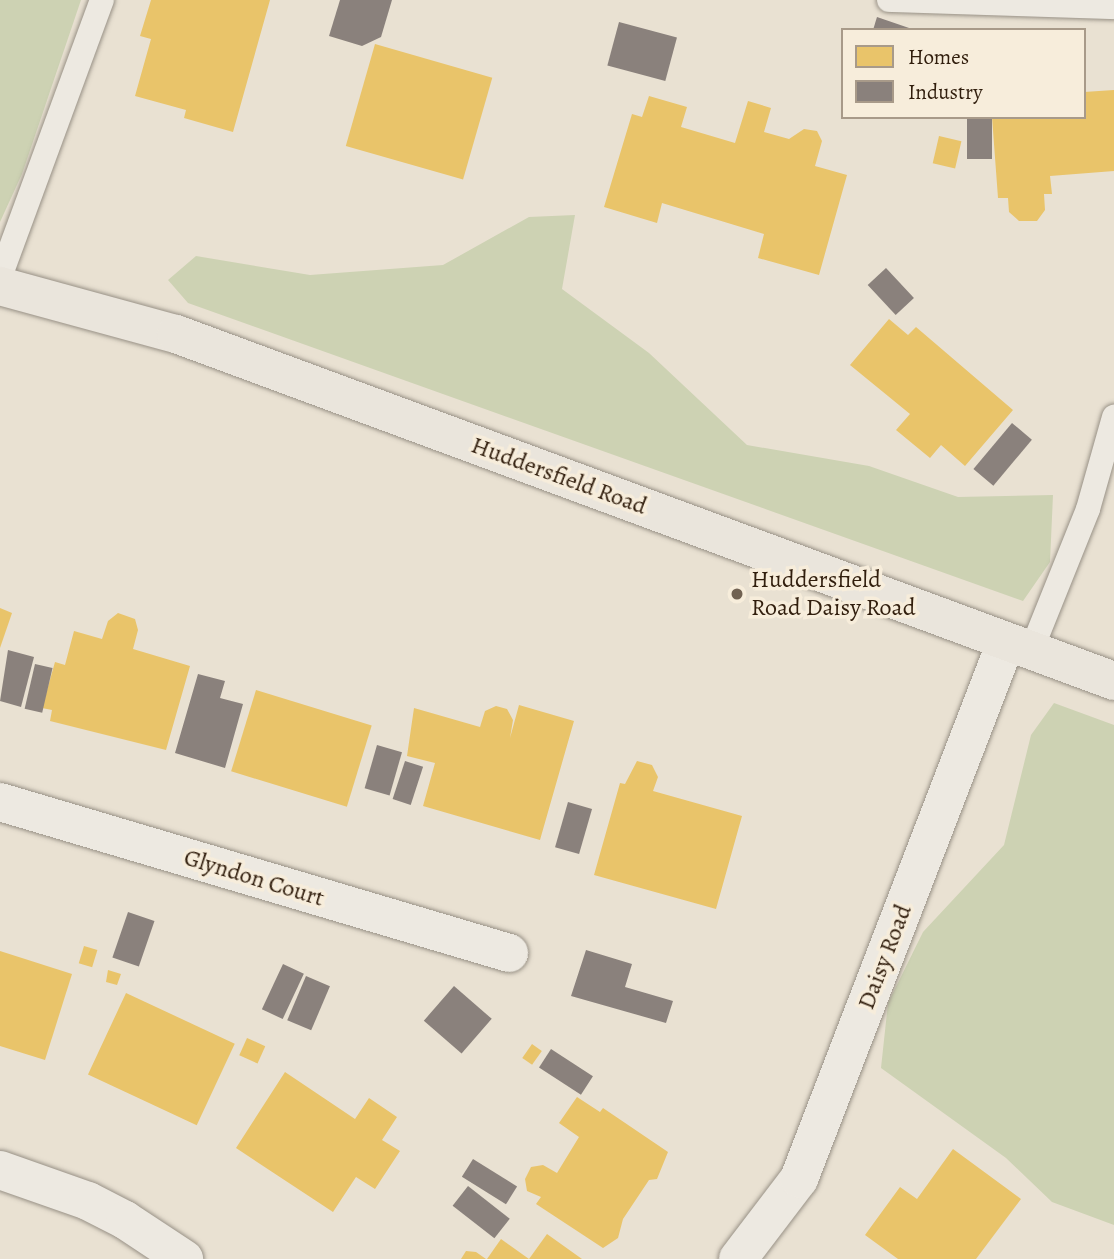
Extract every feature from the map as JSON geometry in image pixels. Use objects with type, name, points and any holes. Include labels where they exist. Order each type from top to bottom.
[{"type":"main road","name":"Huddersfield Road","points":[[0,286],[176,334],[1114,681]]},
{"type":"street","name":"Daisy Road","points":[[738,1259],[799,1180],[1019,646]]},
{"type":"street","name":"Glyndon Court","points":[[0,802],[509,953]]},
{"type":"street","points":[[0,1170],[100,1208],[184,1259]]},
{"type":"lane","points":[[0,276],[102,0]]},
{"type":"lane","points":[[889,0],[1114,7]]},
{"type":"lane","points":[[1019,646],[1083,521],[1114,417]]},
{"type":"green space","points":[[0,0],[81,0],[22,174],[0,222]]},
{"type":"green space","points":[[575,215],[562,289],[649,353],[747,445],[869,466],[958,497],[1053,495],[1050,562],[1023,601],[188,303],[168,280],[196,256],[310,275],[443,265],[529,217]]},
{"type":"green space","points":[[1054,703],[1114,725],[1114,1225],[1052,1202],[1006,1158],[881,1068],[888,1003],[923,932],[1004,845],[1031,735]]},
{"type":"building: Homes","points":[[151,0],[270,0],[233,132],[184,118],[186,110],[135,96],[151,39],[140,36]]},
{"type":"building: Homes","points":[[375,44],[492,78],[463,180],[346,146]]},
{"type":"building: Homes","points":[[1114,90],[1114,171],[1050,176],[1052,194],[1044,194],[1045,210],[1037,221],[1019,221],[1009,212],[1008,198],[998,198],[992,119],[1086,119],[1086,92]]},
{"type":"building: Homes","points":[[649,96],[687,107],[681,127],[735,143],[748,101],[771,108],[764,132],[789,139],[804,129],[817,131],[822,141],[815,166],[847,175],[819,275],[758,258],[764,234],[662,203],[657,223],[604,207],[632,114],[642,117]]},
{"type":"building: Homes","points":[[939,136],[961,141],[955,168],[933,163]]},
{"type":"building: Homes","points":[[889,319],[908,335],[916,327],[1013,410],[965,466],[941,445],[930,458],[896,430],[910,414],[850,365]]},
{"type":"building: Homes","points":[[0,608],[12,613],[0,648]]},
{"type":"building: Homes","points":[[118,613],[135,619],[138,630],[133,649],[190,666],[166,750],[50,721],[52,710],[42,708],[55,662],[65,665],[74,631],[102,639],[108,621]]},
{"type":"building: Homes","points":[[256,690],[372,725],[347,807],[231,771]]},
{"type":"building: Homes","points":[[519,705],[574,721],[540,840],[423,806],[435,763],[407,756],[414,708],[480,727],[485,711],[496,706],[507,709],[513,720],[510,738]]},
{"type":"building: Homes","points":[[637,761],[652,765],[658,777],[653,791],[742,816],[716,909],[594,875],[620,783],[625,784]]},
{"type":"building: Homes","points":[[84,946],[97,950],[92,967],[79,963]]},
{"type":"building: Homes","points":[[0,951],[72,974],[45,1060],[0,1046]]},
{"type":"building: Homes","points":[[108,970],[121,974],[117,985],[106,982]]},
{"type":"building: Homes","points":[[126,993],[235,1044],[197,1125],[88,1075]]},
{"type":"building: Homes","points":[[247,1038],[265,1046],[258,1063],[239,1055]]},
{"type":"building: Homes","points":[[532,1044],[542,1051],[532,1065],[522,1058]]},
{"type":"building: Homes","points":[[285,1072],[355,1119],[369,1098],[397,1117],[382,1140],[400,1151],[375,1189],[356,1177],[333,1212],[236,1148]]},
{"type":"building: Homes","points":[[577,1097],[600,1112],[603,1108],[668,1152],[657,1179],[649,1180],[623,1219],[618,1238],[603,1248],[536,1204],[541,1197],[527,1191],[525,1179],[531,1167],[543,1165],[557,1173],[579,1137],[559,1123]]},
{"type":"building: Homes","points":[[953,1149],[1021,1199],[976,1259],[898,1259],[865,1235],[900,1187],[917,1199]]},
{"type":"building: Homes","points":[[547,1234],[582,1259],[529,1259]]},
{"type":"building: Homes","points":[[501,1239],[529,1259],[487,1259]]},
{"type":"building: Homes","points":[[466,1251],[476,1252],[486,1259],[461,1259]]},
{"type":"building: Industry","points":[[340,0],[392,0],[381,37],[362,46],[329,36]]},
{"type":"building: Industry","points":[[877,17],[909,28],[874,28]]},
{"type":"building: Industry","points":[[619,22],[677,38],[665,81],[607,65]]},
{"type":"building: Industry","points":[[967,119],[992,119],[992,159],[967,159]]},
{"type":"building: Industry","points":[[886,268],[914,298],[896,315],[868,285]]},
{"type":"building: Industry","points":[[1012,423],[1032,440],[993,486],[973,469]]},
{"type":"building: Industry","points":[[8,650],[34,657],[21,707],[0,701]]},
{"type":"building: Industry","points":[[35,664],[53,668],[42,713],[25,709]]},
{"type":"building: Industry","points":[[198,674],[225,681],[220,698],[243,704],[225,768],[175,753]]},
{"type":"building: Industry","points":[[377,745],[402,752],[390,795],[365,788]]},
{"type":"building: Industry","points":[[405,761],[423,767],[411,805],[393,799]]},
{"type":"building: Industry","points":[[568,802],[592,809],[579,854],[555,847]]},
{"type":"building: Industry","points":[[128,912],[154,921],[139,967],[112,957]]},
{"type":"building: Industry","points":[[586,950],[632,964],[625,987],[673,1001],[666,1023],[571,996]]},
{"type":"building: Industry","points":[[283,964],[304,974],[283,1019],[262,1009]]},
{"type":"building: Industry","points":[[306,976],[330,986],[311,1030],[287,1020]]},
{"type":"building: Industry","points":[[454,986],[492,1019],[462,1054],[424,1021]]},
{"type":"building: Industry","points":[[551,1049],[593,1076],[581,1095],[539,1067]]},
{"type":"building: Industry","points":[[473,1159],[517,1187],[506,1204],[462,1177]]},
{"type":"building: Industry","points":[[468,1186],[510,1219],[494,1238],[453,1206]]},
{"type":"place","name":"Huddersfield Road Daisy Road","points":[[737,594]]}]
